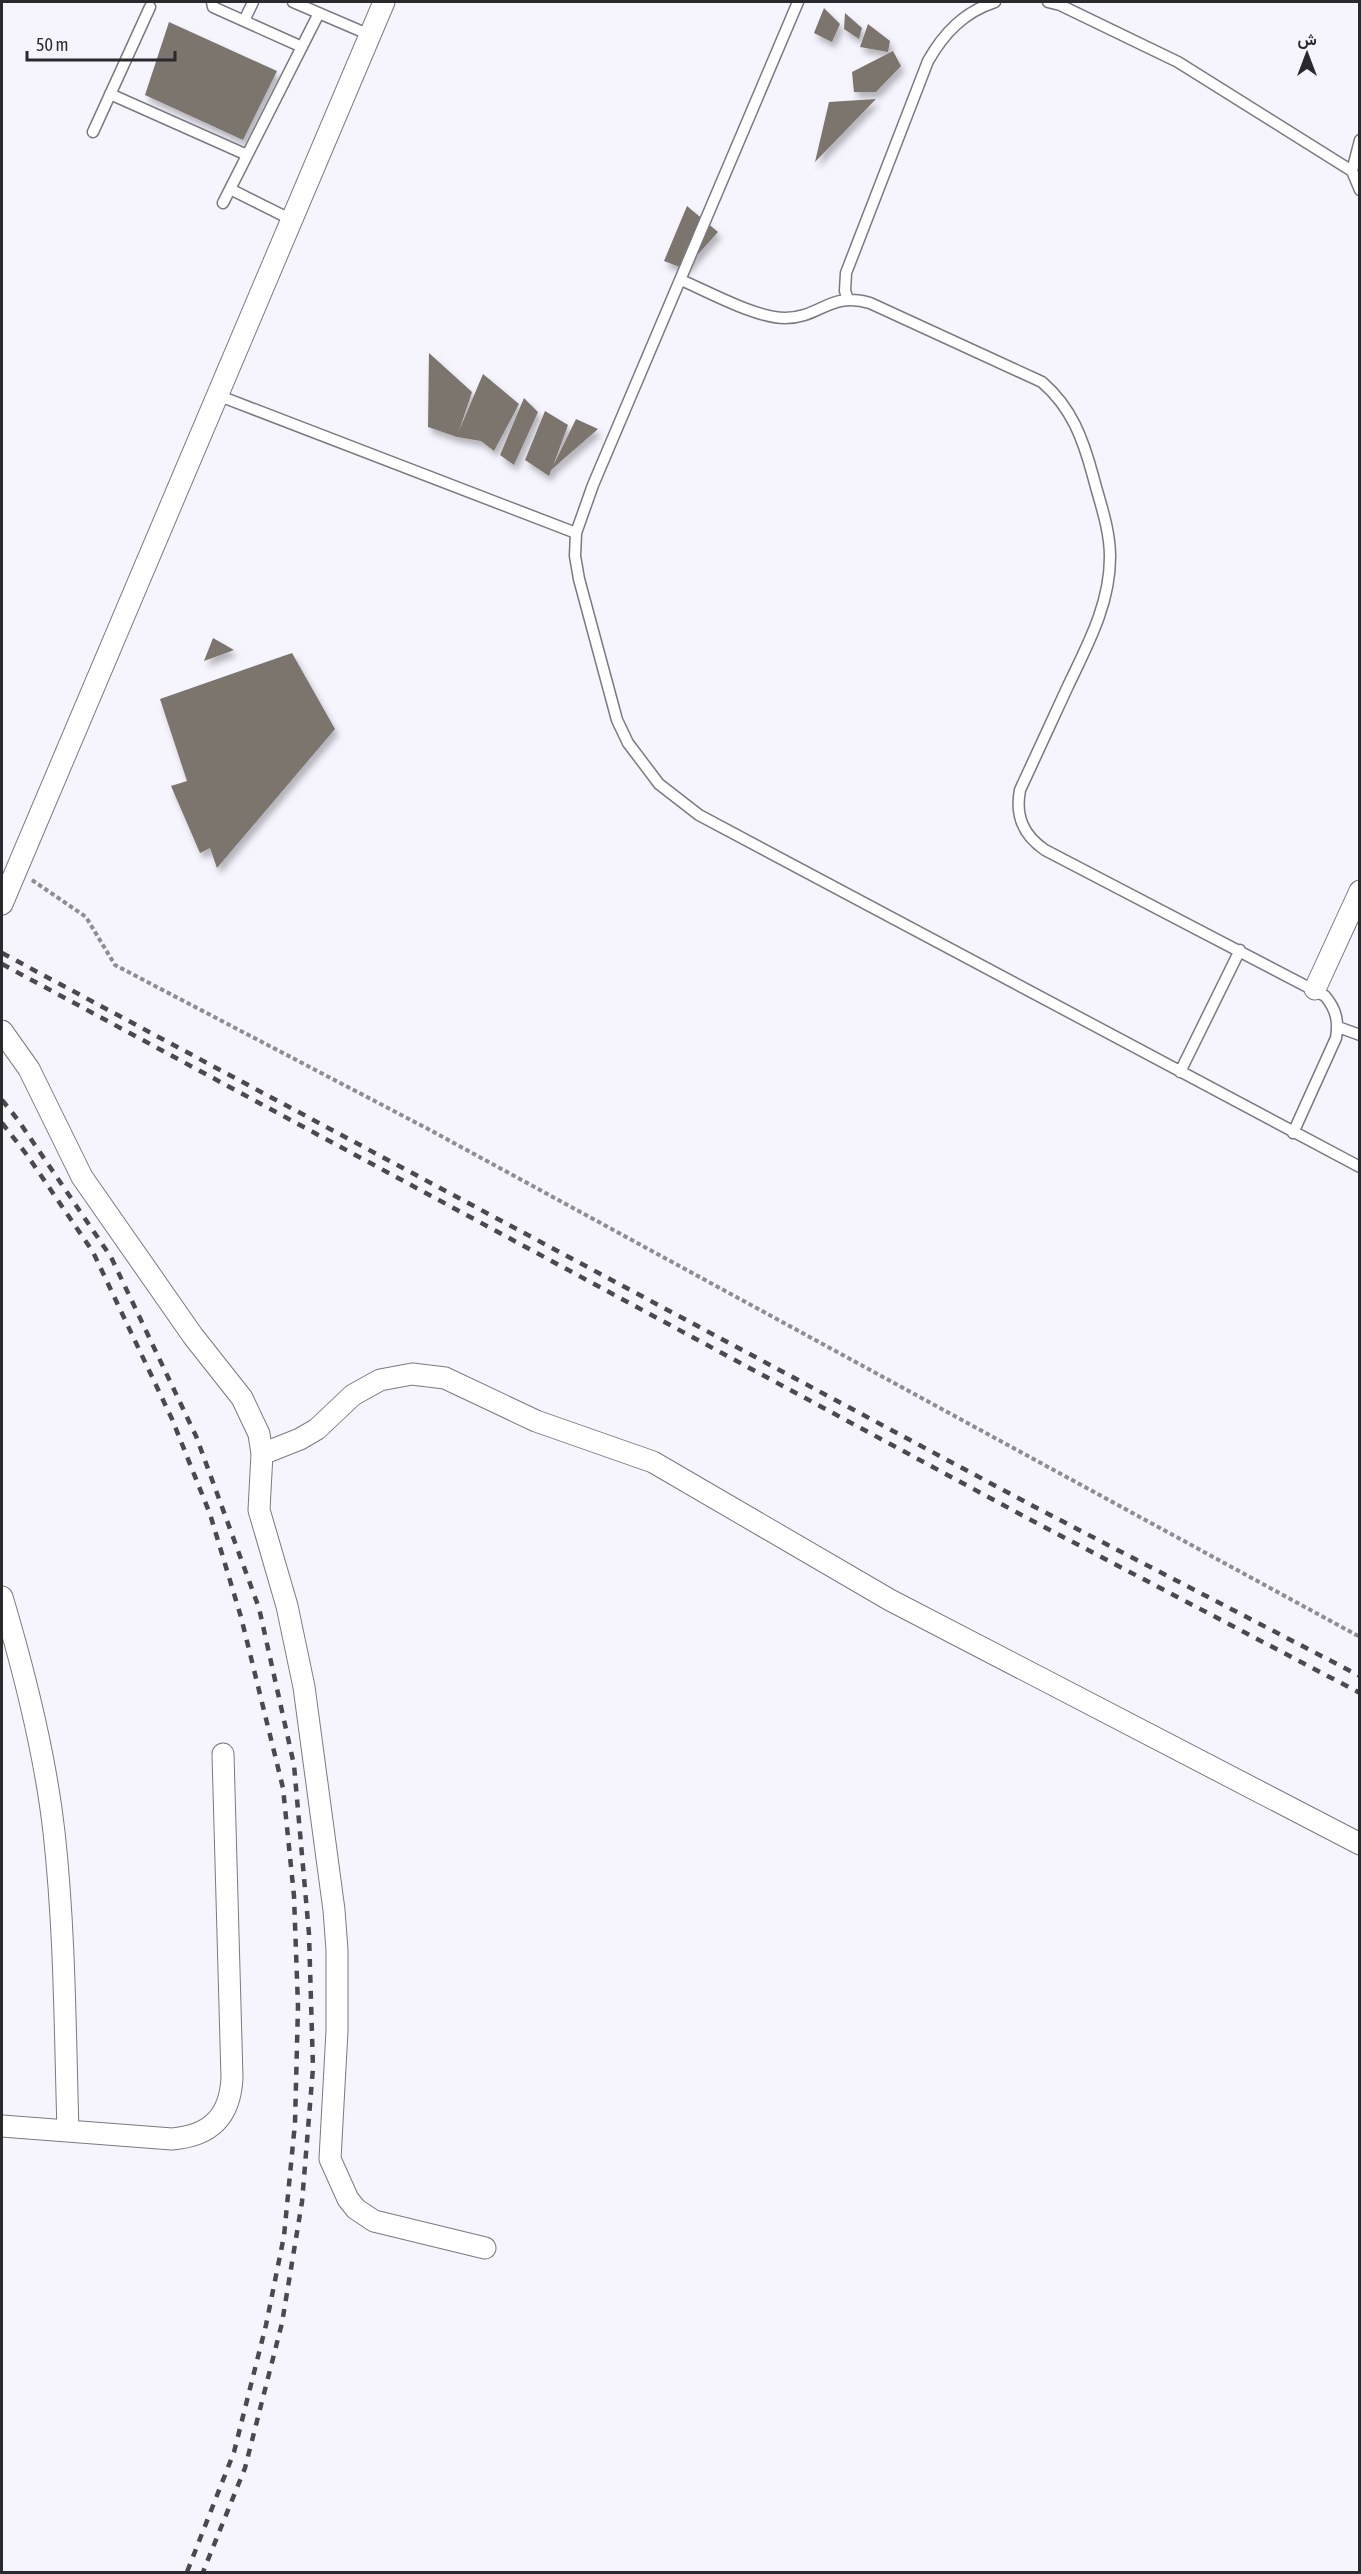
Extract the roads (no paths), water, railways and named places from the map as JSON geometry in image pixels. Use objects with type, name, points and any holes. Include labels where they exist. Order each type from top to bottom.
[{"type":"street","points":[[2,902],[384,2]]},
{"type":"street","points":[[1315,989],[1359,891]]},
{"type":"street","points":[[2,1031],[29,1069],[67,1148],[100,1204],[193,1336],[242,1398],[252,1415],[262,1454],[259,1510],[286,1606],[304,1687],[334,1910],[337,1950],[337,2031],[330,2159],[348,2199],[356,2209],[374,2221],[485,2248]]},
{"type":"street","points":[[262,1454],[300,1439],[316,1429],[353,1395],[380,1380],[412,1374],[429,1375],[452,1381],[536,1421],[653,1462],[890,1600],[1359,1844]]},
{"type":"street","points":[[2,1597],[33,1708],[54,1831],[60,1893],[68,2131]]},
{"type":"street","points":[[2,2126],[172,2139],[188,2138],[203,2132],[216,2122],[225,2109],[231,2094],[232,2078],[223,1754]]},
{"type":"lane","points":[[212,2],[213,7],[302,47]]},
{"type":"lane","points":[[244,21],[253,2]]},
{"type":"lane","points":[[293,2],[370,35]]},
{"type":"lane","points":[[798,2],[593,485],[576,533],[575,556],[579,579],[617,720],[633,750],[658,784],[699,815],[1359,1167]]},
{"type":"lane","points":[[848,299],[845,291],[846,273],[928,61],[939,41],[954,24],[972,11],[994,2]]},
{"type":"lane","points":[[1048,2],[1060,4],[1178,62],[1352,171]]},
{"type":"lane","points":[[93,132],[150,8]]},
{"type":"lane","points":[[223,203],[319,13]]},
{"type":"lane","points":[[110,94],[247,155]]},
{"type":"lane","points":[[1359,140],[1352,171],[1359,190]]},
{"type":"lane","points":[[230,189],[292,220]]},
{"type":"lane","points":[[681,280],[773,317],[801,316],[826,304],[848,299],[870,303],[1042,382],[1071,415],[1086,451],[1109,537],[1109,577],[1106,596],[1093,633],[1020,790],[1018,813],[1027,835],[1045,850],[1315,989],[1332,1005],[1338,1027],[1336,1038],[1293,1133]]},
{"type":"lane","points":[[218,395],[576,533]]},
{"type":"lane","points":[[1180,1072],[1240,950]]},
{"type":"lane","points":[[1338,1027],[1359,1035]]},
{"type":"railway","points":[[2,953],[1033,1506],[1360,1676]]},
{"type":"railway","points":[[2,964],[1029,1519],[1360,1693]]},
{"type":"railway","points":[[2,1100],[111,1257],[196,1436],[259,1608],[294,1765],[309,1934],[313,2068],[302,2202],[282,2323],[245,2468],[203,2572]]},
{"type":"railway","points":[[2,1123],[27,1155],[93,1252],[172,1419],[210,1514],[241,1617],[283,1788],[294,1896],[298,2006],[295,2123],[284,2236],[266,2325],[234,2452],[187,2572]]}]
